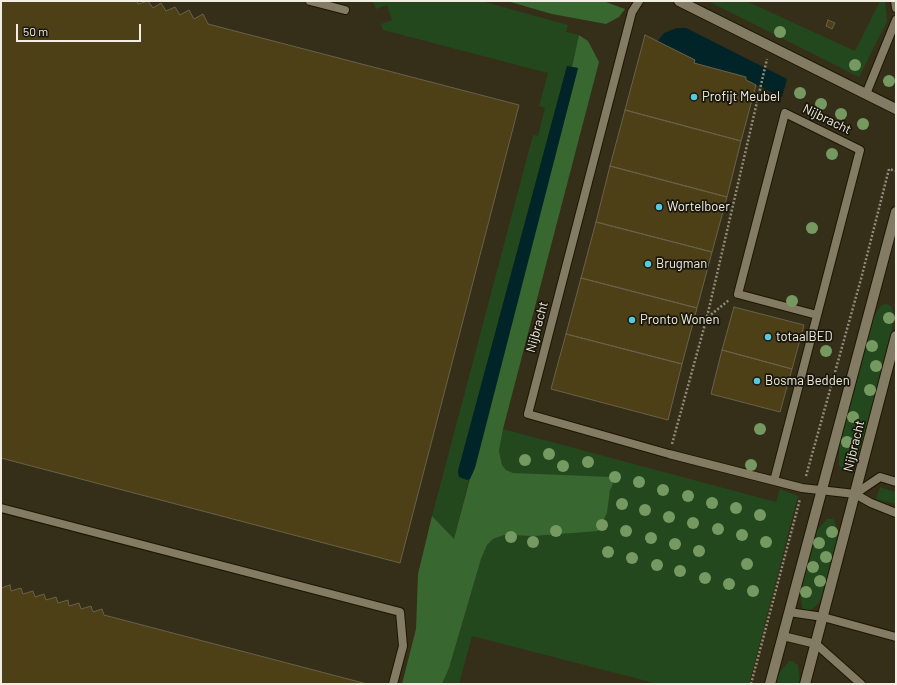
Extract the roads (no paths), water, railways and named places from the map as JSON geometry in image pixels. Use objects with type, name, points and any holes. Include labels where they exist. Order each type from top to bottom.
[{"type":"street","points":[[679,1],[896,109]]},
{"type":"street","name":"Nijbracht","points":[[770,684],[896,212]]},
{"type":"street","name":"Nijbracht","points":[[805,684],[896,336]]},
{"type":"lane","points":[[310,1],[345,10]]},
{"type":"lane","name":"Nijbracht","points":[[639,1],[632,12],[528,414],[669,454],[802,488],[855,494],[871,504],[896,513]]},
{"type":"lane","points":[[895,1],[896,8]]},
{"type":"lane","points":[[866,94],[896,20]]},
{"type":"lane","name":"Nijbracht","points":[[774,480],[817,315],[860,150],[785,113],[738,294],[817,315]]},
{"type":"lane","points":[[855,494],[880,478],[896,482]]},
{"type":"lane","points":[[1,508],[400,612],[403,646],[393,684]]},
{"type":"lane","points":[[789,612],[823,617],[896,637]]},
{"type":"lane","points":[[783,636],[816,644],[861,684]]},
{"type":"water","points":[[677,28],[686,28],[787,79],[782,97],[746,80],[746,77],[694,63],[695,60],[657,42],[664,33]]},
{"type":"water","points":[[567,66],[578,68],[475,468],[470,479],[467,480],[459,477],[458,471]]},
{"type":"place","name":"Profijt Meubel","points":[[694,97]]},
{"type":"place","name":"Wortelboer","points":[[659,207]]},
{"type":"place","name":"Brugman","points":[[648,264]]},
{"type":"place","name":"Pronto Wonen","points":[[632,320]]},
{"type":"place","name":"totaalBED","points":[[768,337]]},
{"type":"place","name":"Bosma Bedden","points":[[757,381]]}]
